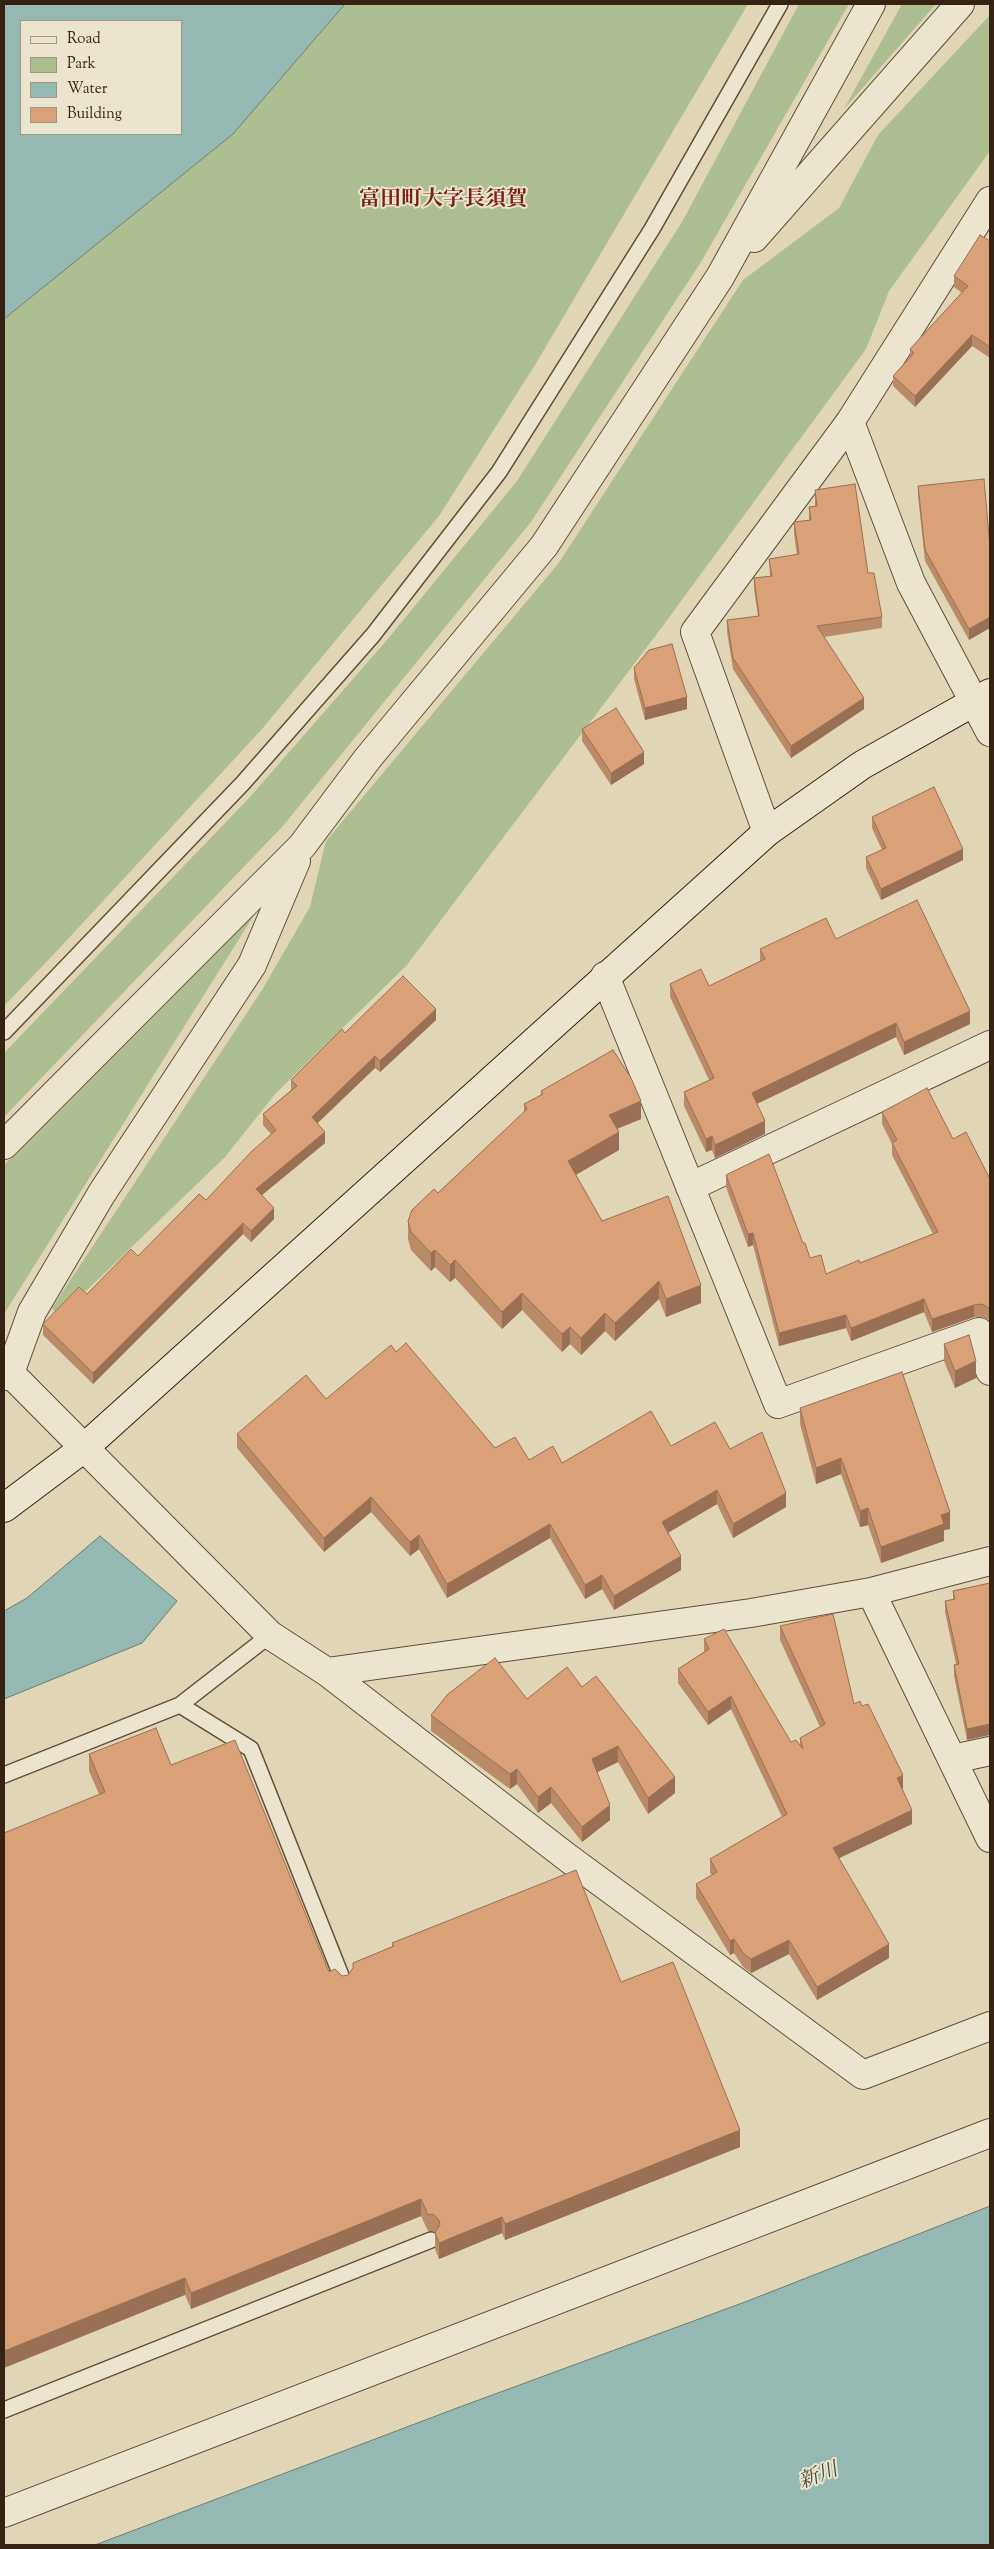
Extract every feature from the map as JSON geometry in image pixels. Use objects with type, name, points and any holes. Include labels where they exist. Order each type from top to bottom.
[{"type":"street","points":[[4,1145],[302,846],[368,758],[544,546],[720,277],[871,4]]},
{"type":"street","points":[[720,277],[960,4]]},
{"type":"street","points":[[767,832],[695,632],[850,422],[990,201]]},
{"type":"street","points":[[850,422],[911,583],[983,697],[990,732]]},
{"type":"street","points":[[4,1508],[84,1448],[605,976],[767,832],[862,764],[983,697]]},
{"type":"street","points":[[302,846],[252,965],[102,1193],[32,1312],[7,1374],[84,1448],[270,1635],[327,1672],[568,1858],[863,2075],[990,2026]]},
{"type":"street","points":[[605,976],[778,1404],[979,1332],[990,1371]]},
{"type":"street","points":[[690,1187],[990,1045]]},
{"type":"street","points":[[327,1672],[751,1613],[871,1592],[990,1561]]},
{"type":"street","points":[[871,1592],[990,1838]]},
{"type":"street","points":[[953,1759],[990,1752]]},
{"type":"street","points":[[4,2513],[990,2133]]},
{"type":"lane","points":[[4,1032],[243,783],[373,634],[499,472],[652,229],[780,4]]},
{"type":"lane","points":[[4,1775],[180,1705],[270,1635]]},
{"type":"lane","points":[[180,1705],[251,1749],[344,1983]]},
{"type":"lane","points":[[4,2410],[431,2240]]},
{"type":"green space","points":[[345,4],[748,4],[535,365],[439,516],[262,729],[4,1006],[4,319],[233,134]]},
{"type":"green space","points":[[799,4],[849,4],[701,262],[531,522],[282,827],[4,1117],[4,1053],[250,797],[387,640],[517,481],[682,222]]},
{"type":"green space","points":[[902,4],[936,4],[844,109]]},
{"type":"green space","points":[[990,15],[990,151],[889,291],[866,349],[665,623],[407,965],[276,1093],[225,1157],[59,1317],[52,1308],[262,990],[310,907],[326,841],[558,564],[743,280],[839,208],[878,135]]},
{"type":"green space","points":[[266,896],[4,1314],[4,1165]]},
{"type":"water","points":[[4,4],[345,4],[233,134],[4,319]]},
{"type":"water","points":[[100,1536],[177,1601],[142,1643],[4,1699],[4,1611],[27,1598]]},
{"type":"water","name":"新川","points":[[990,2206],[990,2545],[95,2545],[457,2408],[745,2302]]},
{"type":"building","points":[[980,235],[990,241],[990,347],[972,335],[915,396],[893,376],[914,353],[910,349],[968,286],[954,276]]},
{"type":"building","points":[[984,479],[990,547],[990,617],[969,629],[925,550],[918,486]]},
{"type":"building","points":[[855,484],[868,573],[874,573],[882,617],[817,626],[864,698],[791,746],[733,658],[727,620],[759,616],[754,578],[772,576],[769,559],[799,554],[794,522],[811,520],[809,507],[817,506],[815,490]]},
{"type":"building","points":[[672,644],[687,697],[645,708],[634,668],[649,650]]},
{"type":"building","points":[[616,708],[644,752],[611,773],[582,729]]},
{"type":"building","points":[[934,787],[963,849],[881,889],[866,857],[886,848],[872,817]]},
{"type":"building","points":[[917,900],[970,1011],[904,1042],[896,1023],[752,1093],[765,1121],[715,1145],[712,1136],[706,1139],[684,1092],[714,1078],[670,984],[701,969],[709,986],[765,959],[760,949],[826,918],[836,939]]},
{"type":"building","points":[[403,976],[436,1009],[380,1061],[375,1056],[312,1117],[325,1132],[256,1189],[274,1208],[251,1231],[243,1223],[93,1373],[43,1324],[79,1287],[87,1294],[131,1249],[138,1256],[199,1194],[206,1200],[251,1152],[276,1130],[263,1114],[297,1086],[291,1080],[342,1029],[345,1033]]},
{"type":"building","points":[[613,1050],[631,1078],[641,1101],[609,1115],[619,1132],[568,1161],[602,1221],[668,1196],[701,1285],[666,1299],[659,1281],[615,1323],[605,1313],[581,1338],[570,1327],[562,1334],[522,1293],[502,1312],[455,1260],[450,1265],[435,1250],[431,1253],[411,1232],[408,1221],[412,1210],[434,1189],[438,1193],[527,1109],[524,1104],[543,1094],[541,1091]]},
{"type":"building","points":[[927,1088],[953,1139],[966,1132],[990,1179],[990,1309],[982,1304],[974,1305],[932,1319],[924,1299],[851,1328],[846,1315],[779,1333],[753,1233],[748,1234],[726,1175],[769,1154],[810,1258],[821,1255],[826,1274],[859,1260],[860,1263],[938,1232],[892,1143],[897,1140],[882,1112]]},
{"type":"building","points":[[969,1335],[976,1361],[955,1371],[944,1344]]},
{"type":"building","points":[[406,1343],[495,1448],[515,1437],[529,1460],[553,1446],[562,1463],[651,1411],[671,1446],[715,1422],[730,1449],[762,1432],[786,1493],[733,1524],[717,1490],[662,1522],[681,1556],[614,1596],[602,1575],[585,1585],[550,1524],[447,1584],[419,1535],[410,1542],[371,1497],[324,1538],[237,1434],[306,1375],[326,1399],[391,1345],[396,1352]]},
{"type":"building","points":[[902,1372],[950,1512],[941,1515],[944,1524],[881,1547],[868,1508],[860,1511],[841,1458],[816,1468],[800,1408]]},
{"type":"building","points":[[990,1583],[990,1724],[967,1729],[954,1665],[959,1664],[945,1601],[955,1599],[953,1591]]},
{"type":"building","points":[[833,1614],[854,1704],[860,1701],[862,1706],[868,1704],[903,1775],[897,1778],[912,1810],[833,1848],[889,1944],[817,1987],[789,1940],[751,1959],[743,1953],[734,1939],[730,1941],[696,1884],[717,1872],[710,1859],[787,1814],[731,1696],[708,1712],[678,1669],[709,1649],[704,1639],[724,1629],[791,1742],[796,1740],[803,1749],[800,1738],[825,1724],[780,1626]]},
{"type":"building","points":[[495,1658],[527,1699],[567,1667],[582,1687],[596,1676],[675,1777],[648,1798],[618,1746],[592,1759],[610,1805],[582,1827],[551,1787],[538,1797],[517,1769],[510,1774],[431,1715],[448,1694]]},
{"type":"building","points":[[156,1728],[171,1765],[235,1740],[329,1972],[335,1969],[342,1976],[348,1975],[353,1968],[353,1963],[394,1946],[392,1943],[576,1870],[621,1982],[673,1962],[740,2130],[505,2224],[502,2217],[439,2243],[435,2232],[440,2225],[439,2220],[433,2214],[428,2215],[421,2199],[191,2293],[185,2278],[4,2351],[4,1833],[105,1792],[89,1754]]},
{"type":"district","name":"富田町大字長須賀","points":[[443,201]]}]
